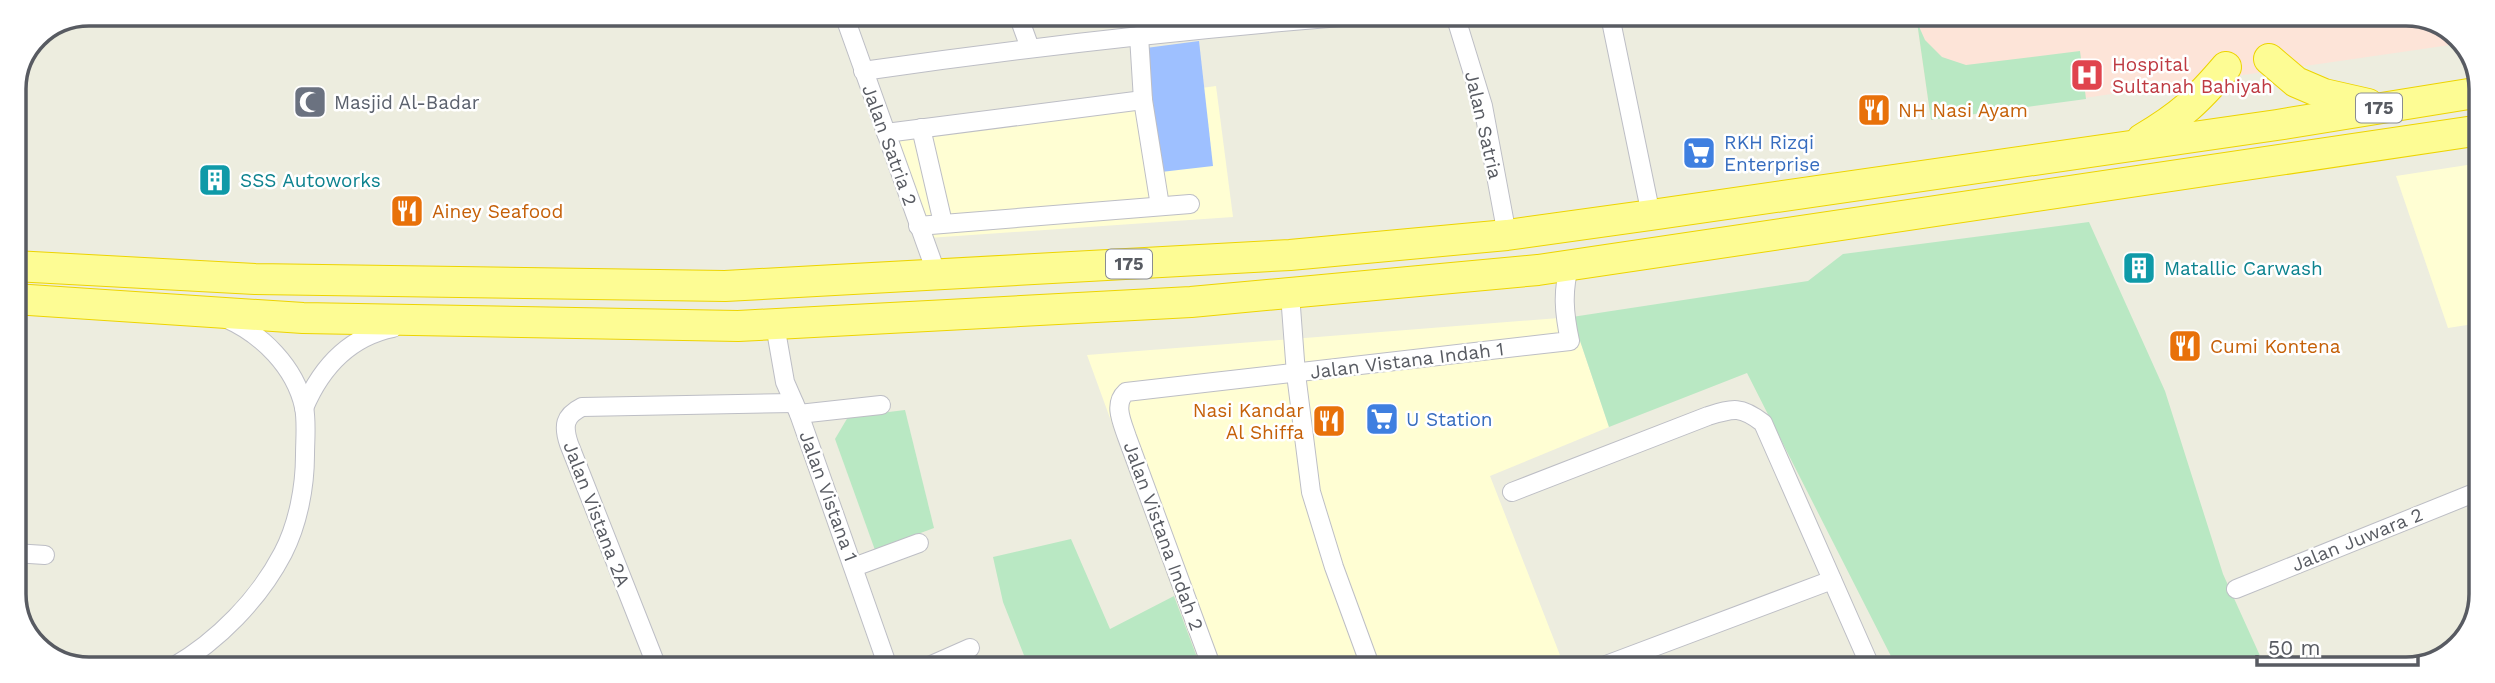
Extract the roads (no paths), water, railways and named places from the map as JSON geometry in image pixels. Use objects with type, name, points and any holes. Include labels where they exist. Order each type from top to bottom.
[{"type":"highway","points":[[2269,59],[2296,82],[2324,94],[2383,108]]},
{"type":"highway","points":[[2130,146],[2175,120],[2197,101],[2227,67]]},
{"type":"highway","name":"175","points":[[26,267],[255,279],[725,286],[1290,256],[1507,235],[2277,125],[2469,94]]},
{"type":"highway","points":[[2277,125],[2282,161]]},
{"type":"highway","points":[[2235,131],[2241,166]]},
{"type":"highway","name":"175","points":[[26,300],[212,314],[433,321],[775,325],[1090,308],[1290,294],[1538,270],[2469,132]]},
{"type":"street","name":"Jalan Satria 2","points":[[848,26],[937,275]]},
{"type":"street","points":[[1022,26],[1030,48]]},
{"type":"street","points":[[863,71],[1215,26]]},
{"type":"street","name":"Jalan Satria","points":[[1458,26],[1483,106],[1507,235]]},
{"type":"street","points":[[1612,26],[1651,215]]},
{"type":"street","points":[[1139,36],[1143,100],[1160,206]]},
{"type":"street","points":[[886,134],[1143,100]]},
{"type":"street","points":[[921,128],[943,223]]},
{"type":"street","points":[[918,226],[1190,204]]},
{"type":"street","name":"Jalan Vistana Indah 1","points":[[1367,657],[1334,567],[1311,492],[1296,374],[1570,341],[1564,314],[1564,293],[1570,264]]},
{"type":"street","points":[[1290,294],[1296,374]]},
{"type":"street","points":[[185,657],[215,637],[255,596],[284,552],[298,511],[305,474],[304,408],[291,377],[271,349],[244,327],[212,314]]},
{"type":"street","points":[[304,408],[321,375],[347,348],[363,337],[382,330],[433,321]]},
{"type":"street","name":"Jalan Vistana 1","points":[[775,325],[785,382],[885,657]]},
{"type":"street","name":"Jalan Vistana Indah 2","points":[[1208,657],[1127,437],[1119,403],[1126,392],[1296,374]]},
{"type":"street","points":[[797,409],[881,405]]},
{"type":"street","name":"Jalan Vistana 2A","points":[[653,657],[569,444],[565,424],[567,417],[582,407],[797,409]]},
{"type":"street","points":[[1512,492],[1708,416],[1730,409],[1746,410],[1763,423],[1866,657]]},
{"type":"street","name":"Jalan Juwara 2","points":[[2236,589],[2469,495]]},
{"type":"street","points":[[854,567],[919,543]]},
{"type":"street","points":[[26,554],[45,555]]},
{"type":"street","points":[[1627,657],[1832,580]]},
{"type":"street","points":[[950,657],[970,648]]},
{"type":"water","points":[[1199,41],[1213,166],[1161,172],[1146,48]]},
{"type":"place","name":"Hospital Sultanah Bahiyah","points":[[2087,75]]},
{"type":"place","name":"Masjid Al-Badar","points":[[310,102]]},
{"type":"place","name":"NH Nasi Ayam","points":[[1874,110]]},
{"type":"place","name":"RKH Rizqi Enterprise","points":[[1699,153]]},
{"type":"place","name":"SSS Autoworks","points":[[215,180]]},
{"type":"place","name":"Ainey Seafood","points":[[407,211]]},
{"type":"place","name":"Matallic Carwash","points":[[2139,268]]},
{"type":"place","name":"Cumi Kontena","points":[[2185,346]]},
{"type":"place","name":"U Station","points":[[1382,419]]},
{"type":"place","name":"Nasi Kandar Al Shiffa","points":[[1329,421]]}]
